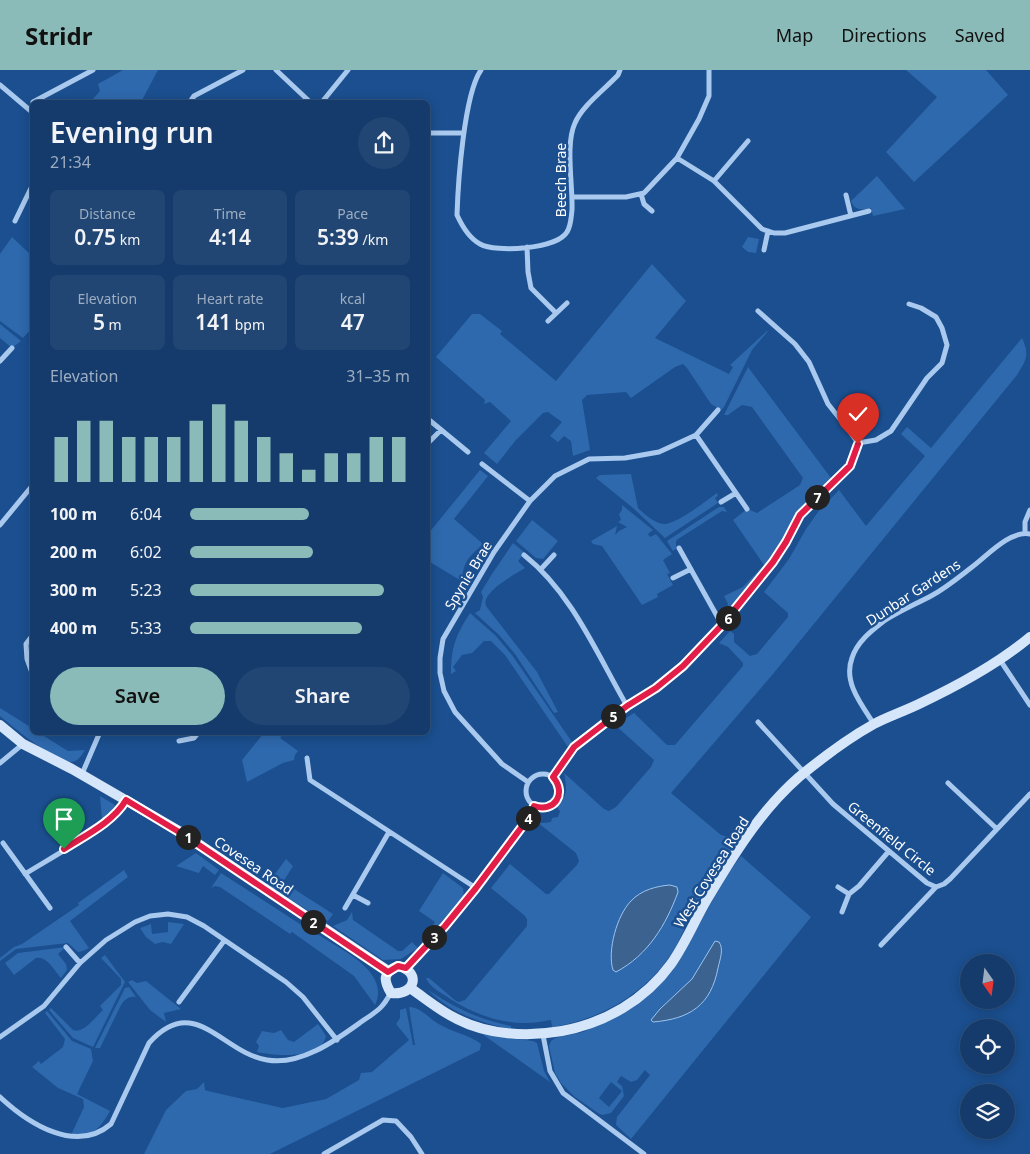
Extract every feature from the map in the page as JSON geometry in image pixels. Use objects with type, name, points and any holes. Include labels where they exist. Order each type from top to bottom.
[{"type":"street","points":[[38,100],[93,70]]},
{"type":"street","points":[[191,100],[194,96],[243,70]]},
{"type":"street","points":[[276,70],[308,100]]},
{"type":"street","points":[[324,100],[348,70]]},
{"type":"street","name":"Beech Brae","points":[[481,70],[471,94],[464,133],[457,215],[469,235],[481,244],[494,248],[527,247],[556,242],[567,234],[571,224],[570,138],[574,124],[580,113],[618,75],[620,70]]},
{"type":"street","points":[[572,197],[626,197],[641,194],[677,158],[709,96],[709,70]]},
{"type":"street","points":[[1,88],[30,110]]},
{"type":"street","points":[[26,107],[30,105]]},
{"type":"street","points":[[430,133],[464,133]]},
{"type":"street","points":[[714,181],[748,141]]},
{"type":"street","points":[[677,158],[714,181],[762,229],[774,233],[785,233],[869,211]]},
{"type":"street","points":[[15,220],[30,194]]},
{"type":"street","points":[[641,194],[644,204],[652,211]]},
{"type":"street","points":[[846,196],[851,216]]},
{"type":"street","points":[[764,250],[768,231]]},
{"type":"street","points":[[527,247],[531,288],[556,313]]},
{"type":"street","points":[[548,321],[567,303]]},
{"type":"street","points":[[858,444],[876,440],[891,431],[928,378],[942,363],[947,345],[942,328],[936,317],[921,308],[909,304]]},
{"type":"street","points":[[758,311],[795,344],[809,362],[828,404],[858,444]]},
{"type":"street","points":[[0,361],[12,348]]},
{"type":"street","name":"Spynie Brae","points":[[528,782],[502,764],[455,712],[444,691],[440,673],[443,639],[494,552],[530,501],[555,476],[589,459],[625,458],[659,452],[696,435],[718,410]]},
{"type":"street","points":[[430,421],[468,452]]},
{"type":"street","points":[[430,441],[440,430]]},
{"type":"street","points":[[696,435],[747,509]]},
{"type":"street","points":[[553,777],[574,747],[627,706],[656,688],[683,666],[722,625],[773,562],[800,515],[850,466],[858,444]]},
{"type":"street","points":[[482,464],[530,501]]},
{"type":"street","points":[[0,524],[30,488]]},
{"type":"street","points":[[721,502],[736,493]]},
{"type":"street","points":[[1027,534],[1025,522],[1030,510]]},
{"type":"street","name":"Dunbar Gardens","points":[[874,724],[851,685],[851,660],[856,648],[865,637],[885,621],[934,594],[974,566],[999,544],[1027,534]]},
{"type":"street","points":[[679,548],[722,625]]},
{"type":"street","points":[[541,569],[554,555]]},
{"type":"street","points":[[524,556],[541,569],[579,620],[627,706]]},
{"type":"street","points":[[673,578],[691,569]]},
{"type":"street","name":"West Covesea Road","points":[[543,1034],[579,1028],[610,1016],[629,1005],[653,984],[672,963],[725,870],[762,815],[805,773],[839,746],[874,724],[922,703],[1000,660],[1030,637]]},
{"type":"street","points":[[30,639],[26,644],[30,670]]},
{"type":"street","points":[[1000,660],[1030,705]]},
{"type":"street","name":"Greenfield Circle","points":[[758,722],[833,804],[927,883],[936,887],[950,879],[1030,794]]},
{"type":"street","name":"Covesea Road","points":[[0,725],[23,744],[126,800],[184,835],[388,972]]},
{"type":"street","points":[[81,775],[99,735]]},
{"type":"street","points":[[179,741],[194,738],[196,735]]},
{"type":"street","points":[[0,763],[23,744]]},
{"type":"street","points":[[307,758],[310,780],[476,888]]},
{"type":"street","points":[[540,774],[547,774],[553,777],[558,782],[560,788],[557,800],[547,807],[534,806],[526,796],[525,788],[528,782],[533,776],[540,774]]},
{"type":"street","points":[[948,783],[997,829]]},
{"type":"street","points":[[25,874],[103,824],[122,808],[126,800]]},
{"type":"street","points":[[406,968],[445,926],[476,888],[530,816],[534,806]]},
{"type":"street","points":[[345,908],[389,832]]},
{"type":"street","points":[[3,843],[50,908]]},
{"type":"street","points":[[842,912],[849,894],[859,886],[889,852]]},
{"type":"street","points":[[838,887],[849,894]]},
{"type":"street","points":[[881,945],[936,887]]},
{"type":"street","points":[[353,895],[368,904]]},
{"type":"street","points":[[0,1037],[44,1006],[80,964],[119,931],[150,916],[174,914],[187,917],[286,982],[303,997],[337,1040]]},
{"type":"street","points":[[179,1002],[224,941]]},
{"type":"street","points":[[66,947],[80,964]]},
{"type":"street","points":[[398,966],[406,968],[411,973],[413,981],[410,988],[404,993],[391,993],[385,983],[388,972],[398,966]]},
{"type":"street","points":[[410,988],[457,1019],[472,1025],[499,1032],[526,1035],[543,1034],[550,1071],[563,1094],[644,1154]]},
{"type":"street","points":[[0,1097],[21,1115],[49,1134],[63,1141],[78,1142],[103,1133],[111,1124],[149,1043],[167,1027],[191,1023],[208,1030],[253,1056],[268,1061],[284,1061],[303,1056],[337,1040],[382,1007],[391,993]]},
{"type":"street","points":[[324,1154],[382,1120],[396,1121],[411,1137],[422,1154]]},
{"type":"shaded area","points":[[123,70],[158,70],[142,100],[92,100],[100,91],[98,84]]},
{"type":"shaded area","points":[[906,70],[986,70],[1008,95],[914,182],[886,152],[937,97]]},
{"type":"shaded area","points":[[877,176],[905,209],[873,216],[871,208],[862,209],[855,207],[851,201]]},
{"type":"shaded area","points":[[12,237],[30,254],[30,330],[23,338],[0,321],[0,254]]},
{"type":"shaded area","points":[[748,237],[759,239],[756,253],[748,252],[742,247]]},
{"type":"shaded area","points":[[652,264],[686,301],[655,338],[729,374],[733,367],[730,365],[768,331],[752,350],[724,407],[721,410],[711,404],[683,364],[675,367],[631,398],[626,392],[587,395],[582,400],[590,450],[573,456],[571,441],[564,436],[558,442],[550,436],[562,422],[548,412],[543,413],[516,440],[497,464],[484,453],[511,421],[490,402],[484,404],[485,400],[436,357],[472,314],[480,314],[502,331],[500,334],[556,381]]},
{"type":"shaded area","points":[[0,324],[21,341],[12,348],[0,338]]},
{"type":"shaded area","points":[[1022,338],[1026,349],[1026,357],[1017,375],[773,674],[671,793],[721,835],[733,838],[735,844],[698,902],[674,950],[659,970],[633,994],[603,1012],[569,1024],[552,1027],[551,1020],[516,1023],[485,1016],[455,1002],[432,986],[426,978],[429,978],[456,1001],[465,1000],[527,926],[527,919],[524,915],[491,888],[510,864],[546,894],[549,894],[577,865],[579,861],[576,853],[537,822],[551,822],[552,818],[558,817],[560,811],[557,807],[566,791],[564,773],[604,809],[609,811],[616,807],[651,767],[654,760],[615,725],[634,713],[667,745],[675,745],[743,666],[743,663],[728,647],[719,643],[730,631],[734,634],[734,642],[750,656],[757,654],[788,617],[788,613],[764,592],[789,559],[818,512],[839,490],[866,526],[925,456],[901,434],[907,427],[931,448]]},
{"type":"shaded area","points":[[748,367],[831,478],[799,514],[772,560],[733,606],[727,608],[728,604],[724,596],[743,587],[764,565],[733,520],[747,509],[757,513],[800,485],[803,478],[752,407],[742,405],[728,415],[724,415]]},
{"type":"shaded area","points":[[480,470],[488,476],[454,519],[483,544],[467,560],[463,570],[463,582],[430,562],[430,532]]},
{"type":"shaded area","points":[[631,474],[638,508],[658,523],[665,524],[677,520],[717,493],[718,496],[715,498],[718,503],[665,538],[633,508],[596,478],[600,475]]},
{"type":"shaded area","points":[[622,505],[653,530],[648,534],[650,537],[656,534],[672,554],[663,560],[670,573],[667,574],[673,585],[657,594],[658,597],[642,605],[602,546],[593,544],[591,541],[617,526],[615,535],[627,527],[618,522],[621,520],[619,514],[622,510]]},
{"type":"shaded area","points":[[719,507],[724,507],[727,512],[722,511],[678,539],[676,541],[676,549],[673,551],[667,541]]},
{"type":"shaded area","points":[[532,520],[558,541],[543,559],[536,558],[516,541]]},
{"type":"shaded area","points":[[513,543],[525,553],[518,561],[525,568],[493,590],[488,595],[486,606],[537,672],[558,712],[554,713],[515,654],[499,635],[475,613],[480,610],[483,597],[481,592]]},
{"type":"shaded area","points":[[470,613],[496,636],[512,655],[572,742],[568,747],[505,655],[491,641],[484,641],[472,653],[462,655],[453,667],[456,671],[451,674],[455,642]]},
{"type":"shaded area","points":[[0,708],[30,727],[30,735],[42,735],[68,751],[85,750],[73,762],[63,760],[34,743],[0,716]]},
{"type":"shaded area","points":[[262,735],[282,735],[280,738],[298,751],[294,760],[283,763],[247,782],[242,760]]},
{"type":"shaded area","points":[[100,796],[115,805],[109,816],[102,820]]},
{"type":"shaded area","points":[[196,853],[219,870],[215,875],[203,866],[199,873],[176,866]]},
{"type":"shaded area","points":[[741,856],[811,917],[631,1139],[616,1125],[617,1117],[650,1075],[645,1070],[637,1080],[631,1082],[621,1076],[617,1082],[622,1086],[624,1096],[611,1113],[602,1115],[575,1097],[561,1083],[555,1073],[549,1046],[555,1038],[583,1032],[622,1014],[673,970],[726,876]],"holes":[[[611,1082],[622,1091],[609,1107],[599,1098]]]},
{"type":"shaded area","points":[[286,859],[293,866],[283,882],[333,914],[328,921],[276,890],[272,894],[264,889]]},
{"type":"shaded area","points":[[124,870],[128,877],[70,921],[89,948],[78,952],[68,943],[16,949],[0,961],[0,958],[14,947],[22,944],[79,905],[78,903]]},
{"type":"shaded area","points":[[221,873],[361,963],[376,982],[378,993],[375,1005],[354,976],[292,932],[290,934],[220,887],[215,886],[211,888]]},
{"type":"shaded area","points":[[443,873],[463,888],[464,897],[425,940],[435,922],[419,911]]},
{"type":"shaded area","points":[[670,885],[677,887],[678,892],[662,927],[638,957],[616,972],[613,970],[611,953],[621,915],[631,901],[644,891]]},
{"type":"shaded area","points":[[352,912],[353,920],[398,951],[402,951],[412,942],[418,948],[401,959],[383,960],[333,926],[347,920]]},
{"type":"shaded area","points":[[168,922],[184,924],[171,944],[163,942],[155,944],[146,937],[140,928],[151,924],[152,934],[168,932]]},
{"type":"shaded area","points":[[715,941],[719,942],[721,958],[715,981],[704,1001],[697,1008],[678,1018],[653,1022],[651,1020],[660,1009],[692,979]]},
{"type":"shaded area","points":[[66,947],[58,954],[66,964],[67,970],[61,978],[44,959],[36,958],[14,975],[5,963],[18,953]]},
{"type":"shaded area","points":[[105,955],[125,982],[93,1047],[73,1038],[49,1010],[51,1008],[73,1030],[77,1031],[93,1020],[103,1010],[100,1006],[121,985],[121,979],[101,958]]},
{"type":"shaded area","points":[[132,980],[137,983],[146,981],[181,1009],[164,1013],[166,1022],[150,1010],[128,982]]},
{"type":"shaded area","points":[[129,987],[136,997],[129,998],[121,1005],[100,1048],[95,1048],[125,988]]},
{"type":"shaded area","points":[[428,990],[468,1012],[511,1026],[511,1029],[488,1024],[466,1016],[446,1005]]},
{"type":"shaded area","points":[[409,1007],[420,1010],[442,1026],[481,1044],[480,1050],[270,1154],[144,1154],[166,1110],[186,1091],[197,1089],[204,1082],[205,1090],[208,1091],[283,1108],[326,1099],[359,1080],[361,1073],[372,1072],[409,1040],[396,1024],[400,1018],[400,1010],[406,1008],[413,1045],[415,1045]]},
{"type":"shaded area","points":[[47,1011],[72,1041],[91,1049],[93,1061],[77,1094],[110,1111],[99,1127],[91,1132],[71,1135],[84,1107],[83,1099],[58,1088],[32,1067],[39,1061],[41,1064],[63,1047],[65,1039],[45,1013]]},
{"type":"shaded area","points":[[318,1024],[326,1036],[323,1044],[316,1049],[307,1053],[285,1055],[257,1052],[259,1046],[256,1042],[262,1031],[274,1033],[281,1030],[288,1040],[294,1042]]},
{"type":"shaded area","points":[[475,1029],[508,1038],[537,1043],[544,1071],[550,1082]]},
{"type":"route","points":[[64,849],[103,824],[122,808],[126,800],[184,835],[388,972],[398,966],[406,968],[445,926],[476,888],[530,816],[534,806],[547,807],[557,800],[560,788],[558,782],[553,777],[574,747],[627,706],[656,688],[683,666],[722,625],[773,562],[800,515],[850,466],[858,444]]}]
